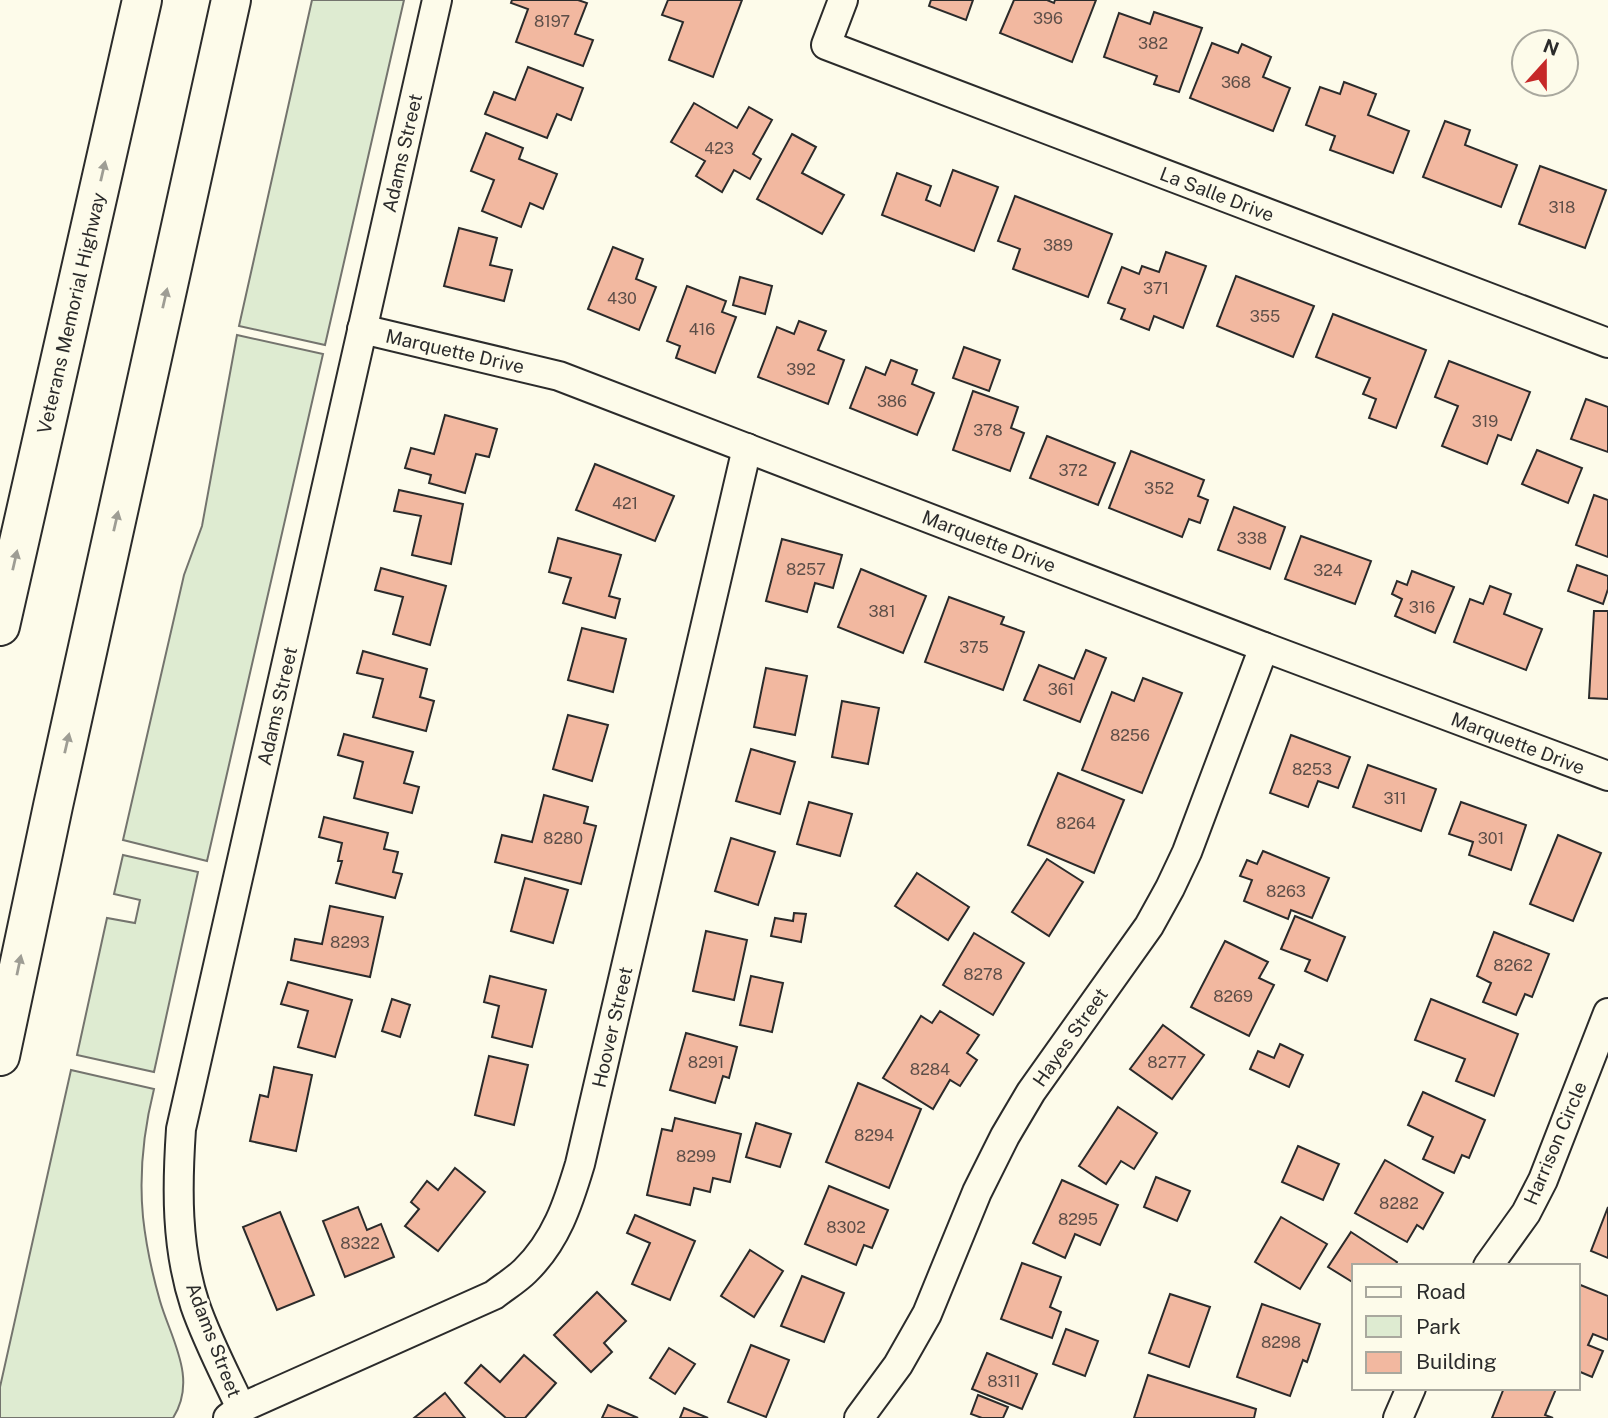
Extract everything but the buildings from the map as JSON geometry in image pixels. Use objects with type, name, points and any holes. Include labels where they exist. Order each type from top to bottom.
[{"type":"highway","name":"Veterans Memorial Highway","points":[[0,626],[142,0]]},
{"type":"highway","points":[[0,1056],[52,806],[232,0]]},
{"type":"street","name":"Adams Street","points":[[235,1413],[195,1305],[182,1250],[177,1191],[181,1129],[436,0]]},
{"type":"street","name":"La Salle Drive","points":[[843,0],[826,45],[1608,343]]},
{"type":"street","name":"Marquette Drive","points":[[362,328],[559,376],[1608,776]]},
{"type":"street","name":"Hoover Street","points":[[235,1413],[494,1295],[525,1271],[551,1240],[568,1205],[580,1164],[747,448]]},
{"type":"street","name":"Hayes Street","points":[[859,1418],[898,1365],[927,1314],[977,1192],[1005,1136],[1031,1092],[1149,926],[1170,888],[1187,852],[1265,647]]},
{"type":"street","name":"Harrison Circle","points":[[1490,1264],[1526,1213],[1543,1180],[1608,1013]]},
{"type":"street","points":[[1398,1418],[1410,1390]]},
{"type":"green space","points":[[312,0],[404,0],[325,345],[239,326]]},
{"type":"green space","points":[[237,335],[323,354],[207,861],[123,840],[184,575],[202,526]]},
{"type":"green space","points":[[123,855],[198,872],[154,1072],[77,1055],[107,918],[135,923],[140,900],[114,894]]},
{"type":"green space","points":[[71,1070],[154,1089],[143,1152],[142,1201],[152,1270],[183,1374],[180,1403],[173,1418],[0,1418],[0,1387]]}]
